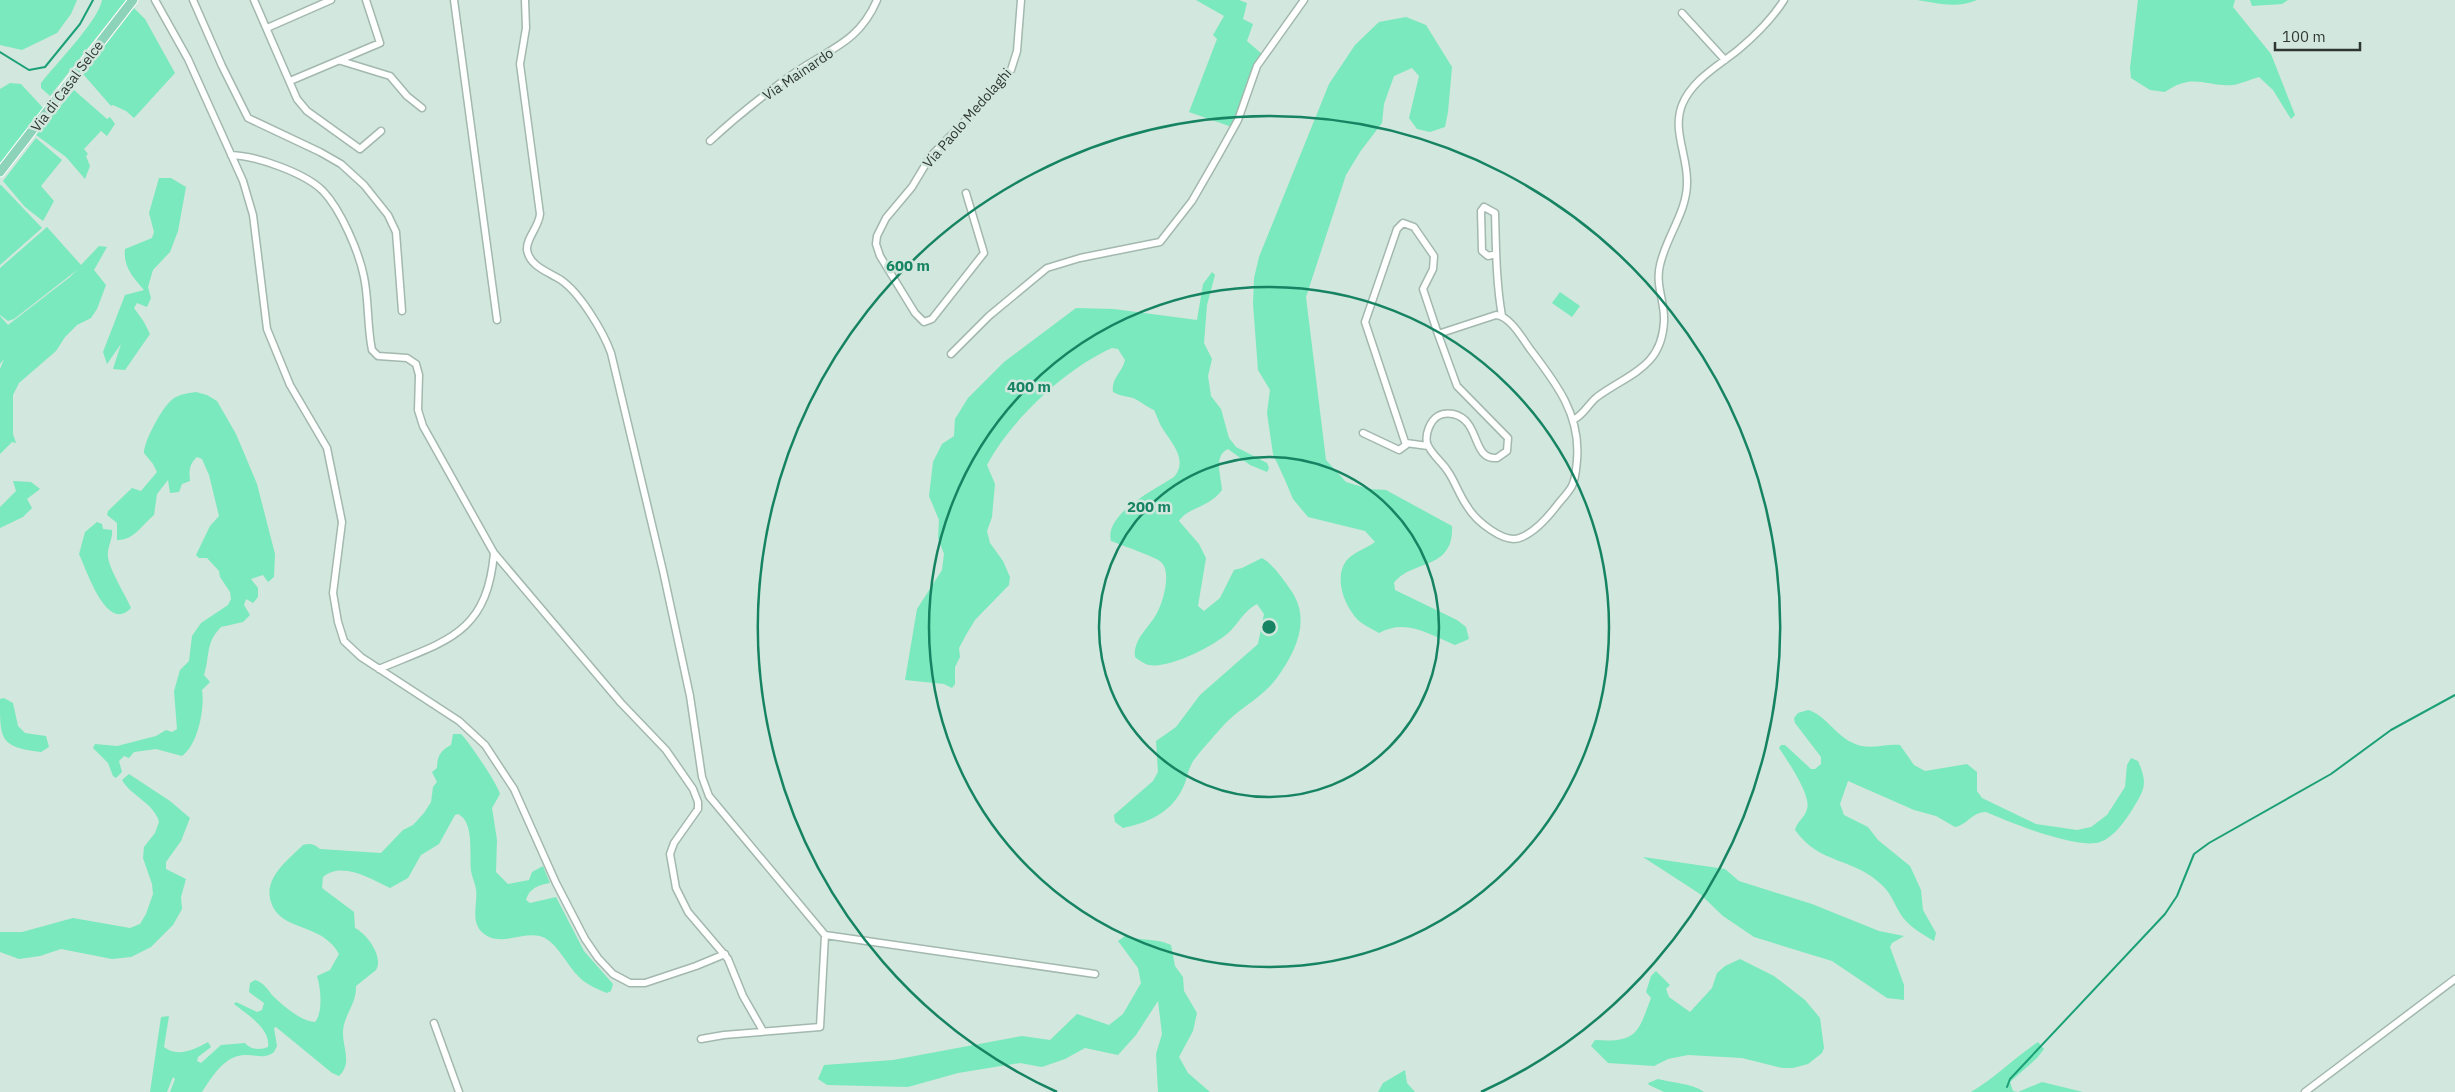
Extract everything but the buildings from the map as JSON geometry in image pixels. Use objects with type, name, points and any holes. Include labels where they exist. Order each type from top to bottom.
[{"type":"main road","name":"Via di Casal Selce","points":[[0,172],[133,0]]},
{"type":"street","points":[[155,0],[188,59],[246,188],[253,215],[267,329],[290,386],[326,445],[341,508],[342,538],[333,591],[341,632],[352,650],[459,720],[478,737],[492,754],[514,789],[578,926],[598,958],[613,974],[630,983],[644,983],[696,966],[725,954]]},
{"type":"street","points":[[193,0],[222,66],[248,118],[341,164],[367,188],[388,215],[396,232],[402,311]]},
{"type":"street","points":[[254,0],[297,99],[305,109],[357,148],[365,145],[381,131]]},
{"type":"street","points":[[267,28],[330,0]]},
{"type":"street","points":[[290,80],[380,43],[366,0]]},
{"type":"street","points":[[454,0],[497,320]]},
{"type":"street","points":[[525,0],[526,26],[520,66],[540,213],[538,224],[528,243],[528,253],[539,267],[564,282],[571,289],[599,329],[612,356],[688,689],[705,788],[715,804],[825,935],[1095,974]]},
{"type":"street","name":"Via Mainardo","points":[[710,141],[792,75],[853,37],[870,17],[877,0]]},
{"type":"street","name":"Via Paolo Medolaghi","points":[[966,193],[985,252],[932,320],[924,322],[915,313],[880,256],[876,244],[877,236],[886,218],[912,187],[930,157],[996,89],[1011,70],[1017,51],[1021,0]]},
{"type":"street","points":[[951,354],[989,316],[1047,268],[1080,258],[1160,242],[1186,210],[1238,120],[1257,66],[1304,0]]},
{"type":"street","points":[[1574,420],[1580,417],[1596,398],[1644,367],[1659,343],[1664,321],[1658,283],[1659,266],[1683,205],[1687,185],[1686,166],[1678,133],[1681,108],[1692,88],[1760,31],[1784,0]]},
{"type":"street","points":[[1682,13],[1725,60]]},
{"type":"street","points":[[339,60],[390,76],[407,96],[422,108]]},
{"type":"street","points":[[232,155],[254,158],[304,178],[320,188],[328,198],[344,224],[360,261],[368,304],[372,350],[378,356],[407,358],[416,364],[419,375],[418,410],[423,426],[494,553],[621,703],[666,750],[694,791],[698,808],[673,845],[670,863],[684,906],[725,954],[731,964],[742,996],[763,1031]]},
{"type":"street","points":[[1363,433],[1398,450],[1404,449],[1406,443],[1365,322],[1397,229],[1403,223],[1414,227],[1434,256],[1433,269],[1424,284],[1423,290],[1456,385],[1506,436],[1509,444],[1503,456],[1487,457],[1480,451],[1468,423],[1458,416],[1449,414],[1439,416],[1432,423],[1427,436],[1428,446],[1446,468],[1472,513],[1501,537],[1518,539],[1546,517],[1572,485],[1578,446],[1574,420],[1548,372],[1502,316],[1498,296],[1495,213],[1484,207],[1481,211],[1482,251],[1488,256],[1496,254]]},
{"type":"street","points":[[1438,334],[1496,314],[1502,316]]},
{"type":"street","points":[[1406,443],[1428,446]]},
{"type":"street","points":[[379,669],[444,642],[471,622],[482,604],[491,573],[494,553]]},
{"type":"street","points":[[694,791],[705,788]]},
{"type":"street","points":[[701,1039],[763,1031],[820,1027],[825,935]]},
{"type":"street","points":[[2305,1092],[2455,978]]},
{"type":"street","points":[[434,1023],[459,1092]]},
{"type":"green space","points":[[0,0],[77,0],[71,14],[57,33],[22,50],[0,45]]},
{"type":"green space","points":[[102,0],[126,0],[50,96],[41,88],[41,83],[85,30],[99,9]]},
{"type":"green space","points":[[1196,0],[1239,0],[1247,3],[1243,19],[1253,24],[1247,41],[1262,54],[1248,80],[1232,127],[1189,112],[1217,39],[1213,35],[1224,16]]},
{"type":"green space","points":[[1917,0],[1977,0],[1954,5]]},
{"type":"green space","points":[[2138,0],[2235,0],[2233,7],[2271,54],[2295,115],[2291,119],[2273,90],[2259,77],[2233,85],[2199,82],[2184,83],[2165,92],[2150,90],[2131,78],[2130,68]]},
{"type":"green space","points":[[2250,0],[2288,0],[2282,4],[2252,6]]},
{"type":"green space","points":[[134,8],[145,19],[175,73],[134,118],[126,111],[113,105],[111,106],[83,74]]},
{"type":"green space","points":[[1406,17],[1426,25],[1452,67],[1445,127],[1430,132],[1417,129],[1409,118],[1419,76],[1412,68],[1394,76],[1384,104],[1382,123],[1360,152],[1346,175],[1306,297],[1326,460],[1346,482],[1369,489],[1386,490],[1452,526],[1451,540],[1446,551],[1430,562],[1411,570],[1394,583],[1395,590],[1457,620],[1466,627],[1469,639],[1455,645],[1427,632],[1408,627],[1389,629],[1379,633],[1356,618],[1348,606],[1342,591],[1342,568],[1352,556],[1375,542],[1365,531],[1308,517],[1293,499],[1273,454],[1267,413],[1270,390],[1258,370],[1253,304],[1254,278],[1259,257],[1329,84],[1355,45],[1379,22]]},
{"type":"green space","points":[[10,83],[21,84],[45,110],[0,169],[0,89]]},
{"type":"green space","points":[[74,90],[107,119],[110,117],[115,124],[107,136],[101,131],[84,149],[88,154],[86,156],[90,166],[85,179],[66,157],[36,135]]},
{"type":"green space","points":[[36,138],[62,160],[41,186],[54,201],[43,221],[25,207],[3,181]]},
{"type":"green space","points":[[159,178],[171,178],[186,187],[178,231],[170,252],[153,270],[148,287],[151,298],[147,307],[137,303],[134,308],[150,334],[125,370],[113,369],[121,344],[107,364],[103,352],[125,295],[144,290],[127,266],[125,249],[152,238],[154,232],[149,213]]},
{"type":"green space","points":[[0,185],[42,228],[0,265]]},
{"type":"green space","points":[[47,227],[81,265],[99,246],[107,247],[94,270],[106,285],[97,309],[91,318],[77,325],[65,337],[56,351],[19,383],[13,395],[13,434],[16,443],[12,442],[0,454],[0,369],[4,359],[0,364],[0,316],[8,325],[77,270],[14,319],[8,321],[0,315],[0,268]]},
{"type":"green space","points":[[1212,272],[1215,275],[1207,305],[1204,343],[1212,359],[1208,376],[1211,396],[1221,409],[1229,438],[1236,447],[1267,463],[1269,468],[1267,472],[1250,465],[1228,449],[1223,452],[1219,461],[1222,490],[1217,496],[1183,516],[1179,521],[1199,544],[1206,558],[1198,606],[1204,611],[1220,598],[1234,570],[1262,558],[1278,572],[1297,600],[1301,624],[1290,658],[1276,679],[1264,692],[1228,721],[1210,741],[1190,767],[1185,783],[1175,801],[1152,819],[1123,828],[1115,822],[1114,815],[1153,781],[1158,772],[1156,741],[1176,727],[1200,695],[1258,644],[1264,614],[1257,604],[1248,610],[1231,630],[1220,639],[1201,651],[1167,664],[1149,665],[1135,657],[1136,645],[1162,602],[1166,573],[1161,562],[1158,560],[1111,541],[1111,531],[1115,521],[1132,504],[1174,477],[1180,463],[1176,449],[1160,424],[1154,410],[1135,399],[1113,392],[1115,379],[1122,369],[1125,360],[1118,349],[1112,348],[1094,357],[1058,382],[1025,414],[997,448],[987,465],[995,484],[992,517],[987,531],[990,543],[1003,561],[1010,577],[1009,585],[975,620],[966,635],[959,648],[960,657],[955,667],[955,684],[952,688],[944,684],[905,680],[917,609],[942,570],[944,554],[938,538],[939,520],[929,496],[933,462],[942,444],[954,436],[955,419],[968,398],[1004,362],[1076,308],[1114,309],[1197,320],[1203,284]]},
{"type":"green space","points":[[1560,292],[1580,306],[1572,317],[1552,303]]},
{"type":"green space","points":[[196,392],[207,395],[217,401],[236,434],[257,484],[275,554],[274,577],[268,582],[263,575],[251,579],[258,588],[258,597],[253,603],[246,599],[244,605],[250,615],[243,622],[221,627],[212,639],[204,675],[210,682],[202,690],[203,698],[199,726],[188,751],[182,756],[156,749],[134,752],[129,758],[124,756],[119,761],[122,772],[116,778],[113,776],[108,763],[93,748],[95,744],[117,746],[156,736],[166,730],[172,732],[177,729],[174,691],[180,670],[189,661],[192,636],[201,623],[228,605],[231,599],[230,592],[220,577],[219,571],[207,558],[199,558],[196,555],[210,526],[219,516],[209,475],[202,459],[197,457],[192,462],[190,481],[182,484],[179,492],[170,493],[168,480],[157,494],[154,515],[128,538],[117,540],[117,523],[107,515],[108,511],[132,488],[141,491],[157,472],[144,453],[151,432],[165,408],[174,398]]},
{"type":"green space","points":[[13,481],[31,482],[40,489],[27,499],[32,508],[23,517],[0,528],[0,507],[16,491]]},
{"type":"green space","points":[[97,522],[102,524],[103,529],[112,530],[108,553],[109,563],[131,608],[122,614],[114,613],[106,607],[99,597],[79,554],[85,532]]},
{"type":"green space","points":[[4,698],[13,703],[18,726],[25,733],[46,736],[49,747],[41,752],[27,750],[10,744],[5,739],[2,732],[0,713],[0,699]]},
{"type":"green space","points":[[1808,710],[1820,716],[1845,739],[1857,745],[1870,747],[1900,745],[1914,765],[1925,771],[1967,764],[1977,772],[1977,791],[1982,798],[2036,824],[2077,830],[2091,827],[2107,815],[2125,787],[2127,765],[2131,758],[2138,761],[2143,775],[2144,786],[2136,803],[2118,829],[2105,840],[2089,843],[2060,839],[2043,834],[1986,812],[1977,814],[1955,827],[1936,816],[1914,810],[1848,781],[1840,804],[1844,815],[1868,827],[1878,840],[1910,866],[1921,890],[1923,910],[1936,933],[1934,941],[1908,923],[1886,889],[1871,876],[1815,849],[1795,830],[1797,824],[1805,815],[1808,803],[1798,778],[1779,748],[1781,745],[1785,745],[1811,769],[1815,769],[1821,764],[1821,757],[1795,723],[1794,718],[1798,713]]},
{"type":"green space","points":[[453,734],[461,734],[465,738],[500,794],[492,808],[497,840],[496,872],[508,884],[529,880],[532,872],[543,866],[550,883],[535,888],[529,893],[526,900],[530,903],[556,897],[584,951],[613,984],[611,991],[607,993],[581,979],[555,946],[545,938],[529,935],[495,939],[487,936],[480,930],[475,916],[476,889],[471,871],[469,832],[467,824],[458,814],[455,815],[439,844],[421,855],[408,878],[390,888],[365,876],[348,871],[339,871],[323,877],[322,888],[354,912],[355,928],[369,940],[378,959],[376,970],[356,986],[355,998],[344,1025],[343,1037],[346,1060],[343,1071],[339,1076],[332,1073],[276,1027],[274,1028],[277,1046],[274,1052],[267,1056],[244,1055],[230,1059],[219,1068],[202,1092],[170,1092],[175,1079],[173,1077],[167,1092],[150,1092],[161,1017],[169,1016],[164,1047],[169,1050],[175,1052],[186,1051],[208,1042],[211,1047],[198,1057],[197,1061],[201,1063],[221,1045],[245,1043],[256,1049],[268,1047],[268,1040],[262,1028],[234,1004],[236,1002],[257,1012],[262,1010],[264,1003],[249,992],[250,983],[255,980],[263,984],[277,1000],[292,1012],[304,1019],[315,1022],[318,1018],[320,1000],[320,987],[317,976],[330,970],[339,954],[332,944],[322,937],[292,923],[276,912],[269,893],[274,877],[284,863],[305,844],[312,844],[320,849],[381,853],[403,830],[413,825],[431,802],[433,787],[437,782],[432,772],[437,768],[440,754],[451,745]]},
{"type":"green space","points":[[129,774],[170,801],[190,818],[181,841],[166,862],[166,869],[186,879],[181,897],[182,909],[173,925],[151,947],[131,957],[112,959],[61,949],[40,956],[19,959],[0,952],[0,932],[22,932],[73,918],[130,928],[140,924],[146,914],[153,894],[152,884],[143,858],[144,847],[155,833],[159,822],[152,810],[122,780]]},
{"type":"green space","points":[[1643,857],[1725,869],[1739,881],[1812,904],[1879,931],[1904,936],[1892,943],[1890,947],[1904,985],[1904,1000],[1887,998],[1832,961],[1754,937],[1723,916],[1700,894]]},
{"type":"green space","points":[[1125,936],[1160,941],[1171,945],[1175,966],[1183,977],[1184,991],[1197,1013],[1193,1031],[1179,1057],[1188,1073],[1210,1092],[1158,1092],[1156,1054],[1162,1034],[1158,1001],[1136,1035],[1118,1055],[1085,1048],[1065,1059],[1042,1067],[1020,1063],[958,1073],[908,1087],[827,1085],[818,1079],[824,1065],[893,1060],[1022,1036],[1050,1040],[1077,1014],[1109,1025],[1123,1014],[1141,983],[1138,968],[1118,941]]},
{"type":"green space","points":[[1740,959],[1774,976],[1805,1000],[1820,1018],[1824,1048],[1822,1053],[1808,1064],[1793,1068],[1782,1068],[1742,1058],[1688,1055],[1668,1059],[1654,1066],[1608,1063],[1591,1046],[1595,1040],[1620,1039],[1634,1033],[1643,1019],[1651,998],[1646,992],[1651,976],[1656,971],[1670,985],[1666,989],[1669,997],[1690,1012],[1712,988],[1717,973],[1725,966]]},
{"type":"green space","points":[[2038,1042],[2044,1049],[2037,1058],[2010,1082],[2013,1091],[2018,1092],[1971,1092]]},
{"type":"green space","points":[[1405,1070],[1407,1083],[1415,1092],[1378,1092],[1383,1083]]},
{"type":"green space","points":[[1658,1079],[1688,1085],[1704,1092],[1664,1092],[1648,1083]]},
{"type":"green space","points":[[2042,1082],[2083,1092],[2018,1092]]},
{"type":"waterway","points":[[0,52],[29,70],[45,67],[80,24],[93,0]]},
{"type":"waterway","points":[[2007,1087],[2010,1079],[2165,914],[2177,896],[2194,854],[2209,843],[2331,774],[2391,730],[2455,695]]}]
